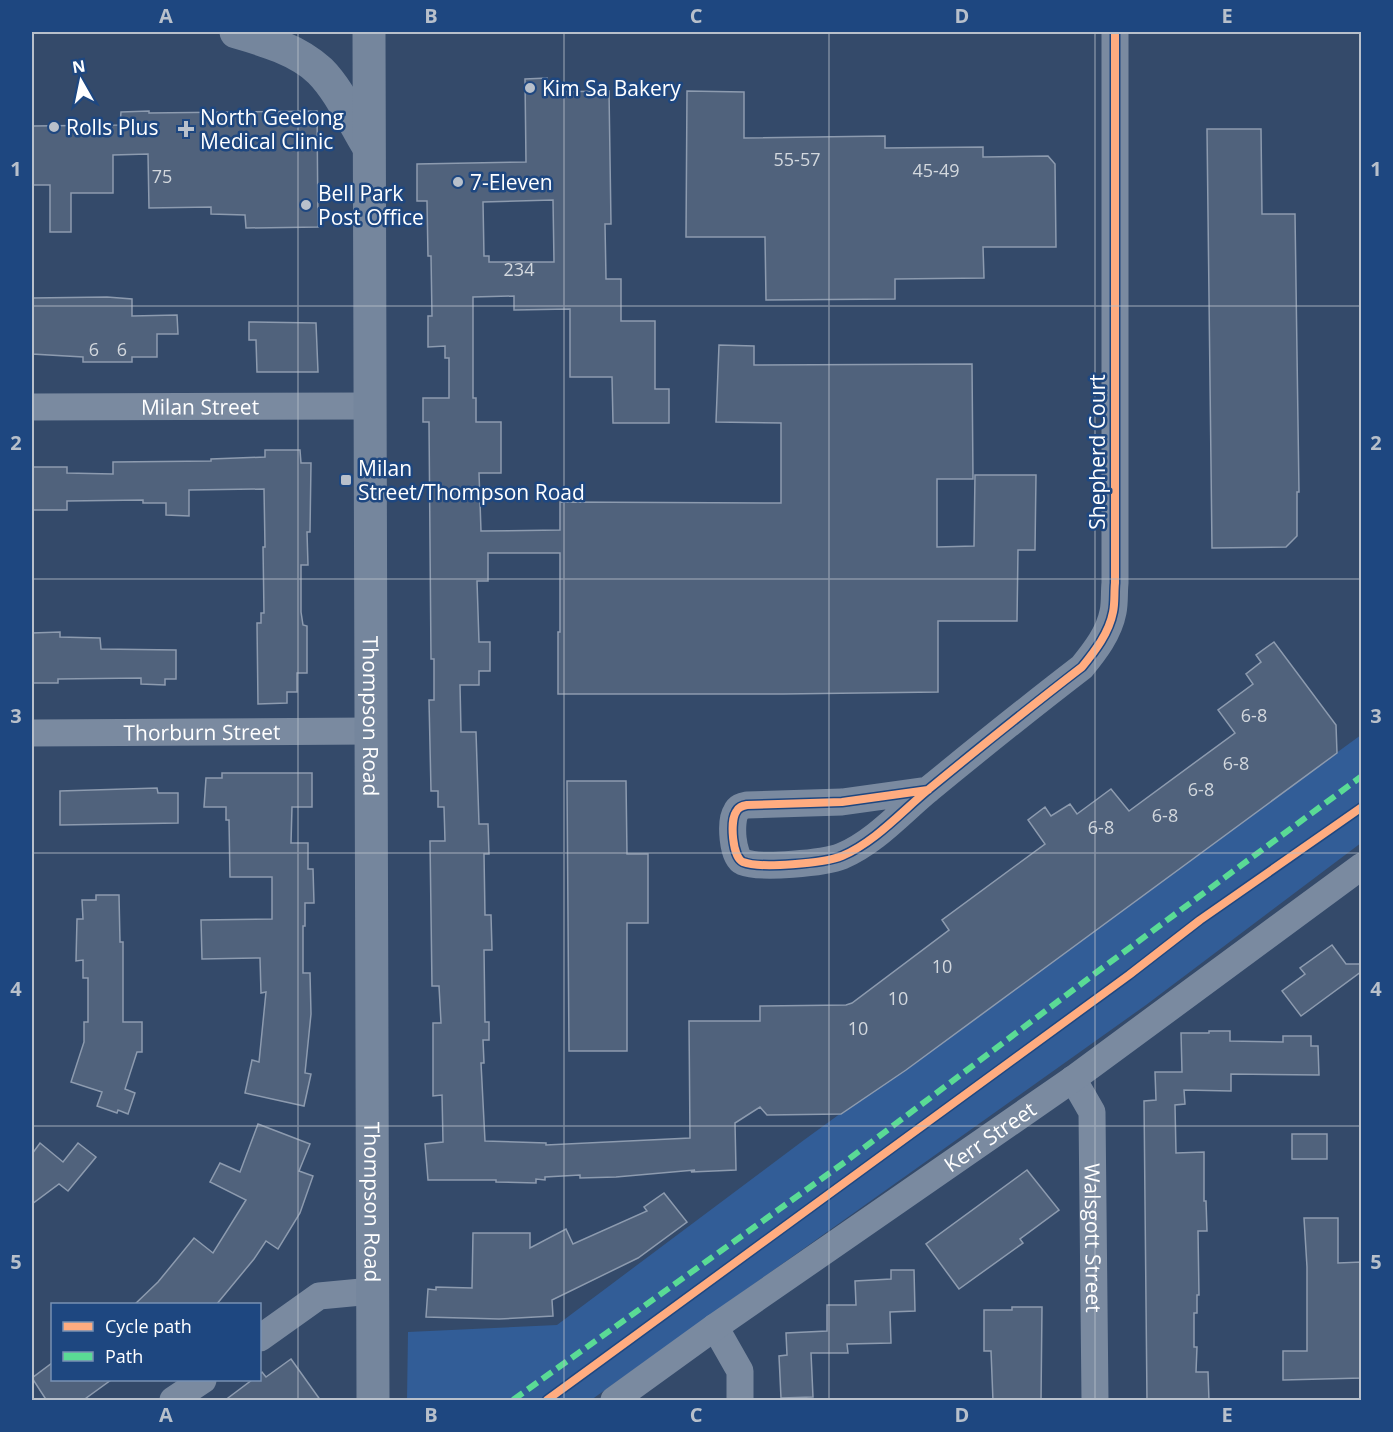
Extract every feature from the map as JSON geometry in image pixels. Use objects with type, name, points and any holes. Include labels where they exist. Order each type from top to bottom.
[{"type":"main road","points":[[236,32],[275,45],[315,68],[331,86],[368,146]]},
{"type":"main road","name":"Thompson Road","points":[[369,32],[373,1401]]},
{"type":"street","name":"Shepherd Court","points":[[928,790],[842,802],[743,806],[738,808],[734,815],[734,851],[740,860],[748,864],[803,864],[831,860],[865,844],[928,790],[1082,668],[1106,632],[1114,612],[1115,32]]},
{"type":"street","name":"Milan Street","points":[[32,407],[369,406]]},
{"type":"street","name":"Thorburn Street","points":[[32,733],[370,731]]},
{"type":"street","name":"Kerr Street","points":[[614,1401],[715,1327],[1073,1079],[1362,866]]},
{"type":"street","name":"Walsgott Street","points":[[1073,1079],[1092,1112],[1095,1401]]},
{"type":"street","points":[[261,1337],[318,1296],[372,1291]]},
{"type":"street","points":[[715,1327],[740,1371],[740,1401]]},
{"type":"street","points":[[174,1401],[202,1381]]},
{"type":"shaded area","points":[[1361,735],[1361,843],[1146,1005],[591,1400],[407,1400],[408,1332],[557,1325],[804,1140]]},
{"type":"building","points":[[547,78],[547,92],[609,91],[611,224],[605,224],[606,279],[621,279],[621,321],[655,321],[655,389],[669,389],[669,423],[613,423],[612,377],[570,377],[570,309],[514,310],[514,296],[473,297],[473,398],[476,398],[476,422],[501,422],[501,473],[479,473],[481,531],[560,530],[560,502],[781,503],[781,423],[716,422],[719,345],[754,346],[754,365],[972,364],[973,479],[937,479],[937,547],[974,546],[975,475],[1036,475],[1035,550],[1018,550],[1017,621],[938,621],[938,692],[783,694],[558,694],[560,553],[488,553],[488,581],[477,581],[479,642],[490,642],[490,671],[479,671],[479,685],[460,685],[461,732],[476,732],[479,824],[488,824],[489,854],[484,854],[485,915],[491,915],[492,950],[484,950],[485,1022],[489,1022],[489,1040],[483,1040],[484,1063],[481,1063],[485,1141],[546,1143],[546,1145],[690,1138],[689,1021],[760,1021],[760,1006],[846,1005],[852,1003],[949,930],[942,920],[1045,844],[1028,820],[1045,807],[1051,816],[1070,804],[1077,814],[1111,789],[1129,811],[1235,733],[1218,710],[1253,684],[1246,674],[1261,662],[1256,655],[1274,642],[1336,725],[1337,753],[906,1070],[841,1114],[767,1115],[760,1107],[735,1123],[736,1170],[691,1172],[695,1170],[616,1177],[580,1178],[580,1175],[545,1177],[545,1180],[536,1179],[536,1183],[496,1182],[496,1180],[428,1180],[425,1144],[443,1142],[442,1095],[433,1096],[433,1023],[441,1023],[439,986],[432,986],[430,841],[445,841],[444,807],[438,807],[438,791],[431,791],[429,700],[434,700],[434,659],[431,659],[429,422],[423,422],[423,398],[449,398],[449,358],[445,358],[445,346],[428,347],[428,316],[432,316],[431,256],[428,256],[427,201],[417,201],[417,164],[526,162],[525,79]],"holes":[[[553,200],[554,262],[489,262],[489,256],[484,256],[483,202]]]},
{"type":"building","points":[[687,91],[744,92],[744,138],[885,136],[885,148],[983,147],[983,157],[1048,156],[1055,164],[1056,247],[983,247],[984,278],[895,279],[895,299],[766,300],[765,237],[686,237]]},
{"type":"building","points":[[149,111],[149,113],[317,111],[318,227],[246,228],[245,215],[211,214],[211,207],[149,208],[148,154],[113,155],[113,193],[71,193],[71,232],[50,232],[50,185],[32,185],[32,126],[120,125],[121,112]]},
{"type":"building","points":[[1207,129],[1261,129],[1262,214],[1295,214],[1299,492],[1297,492],[1297,536],[1286,547],[1212,548]]},
{"type":"building","points":[[32,298],[132,299],[132,316],[177,315],[178,334],[157,334],[157,357],[132,357],[132,362],[83,362],[83,357],[32,354]]},
{"type":"building","points":[[249,322],[316,323],[318,372],[257,372],[256,340],[249,340]]},
{"type":"building","points":[[265,450],[300,450],[301,463],[311,463],[310,532],[307,532],[308,565],[301,565],[301,612],[303,625],[307,626],[307,673],[297,673],[297,692],[287,692],[287,703],[258,704],[257,623],[261,623],[261,613],[264,613],[264,489],[189,490],[189,516],[166,515],[166,503],[143,503],[143,500],[67,501],[67,510],[32,510],[32,467],[67,467],[67,473],[113,474],[113,462],[211,461],[211,459],[265,457]]},
{"type":"building","points":[[60,632],[60,637],[100,638],[101,649],[176,650],[176,679],[165,679],[165,685],[141,684],[141,678],[58,679],[58,683],[32,683],[32,633]]},
{"type":"building","points":[[222,773],[312,773],[312,807],[292,807],[291,843],[308,843],[308,869],[313,869],[314,903],[305,903],[305,926],[303,926],[303,973],[310,973],[311,1014],[305,1073],[311,1074],[304,1106],[245,1093],[252,1060],[259,1062],[266,992],[261,993],[260,958],[202,959],[201,920],[272,919],[272,877],[230,877],[229,820],[226,820],[226,807],[204,807],[206,778],[222,778]]},
{"type":"building","points":[[567,781],[626,781],[627,854],[648,854],[648,923],[627,923],[627,1051],[569,1051]]},
{"type":"building","points":[[157,788],[158,793],[178,793],[178,823],[60,825],[60,791]]},
{"type":"building","points":[[96,895],[119,895],[120,942],[123,942],[123,1022],[142,1022],[142,1052],[137,1052],[125,1089],[135,1093],[128,1114],[97,1106],[102,1092],[71,1082],[84,1042],[84,1022],[88,1022],[88,978],[83,978],[83,960],[76,961],[77,919],[83,919],[82,900],[96,900]]},
{"type":"building","points":[[1332,945],[1346,964],[1362,964],[1362,971],[1301,1016],[1282,991],[1305,974],[1300,968]]},
{"type":"building","points":[[1209,1031],[1230,1031],[1230,1041],[1283,1042],[1283,1036],[1311,1036],[1311,1046],[1318,1046],[1319,1075],[1231,1074],[1231,1091],[1184,1090],[1185,1104],[1175,1105],[1176,1153],[1204,1152],[1204,1201],[1206,1201],[1207,1231],[1198,1231],[1199,1295],[1197,1295],[1197,1313],[1194,1313],[1194,1347],[1197,1347],[1196,1372],[1208,1372],[1209,1401],[1147,1401],[1144,1101],[1156,1100],[1155,1072],[1182,1072],[1181,1033],[1209,1033]]},
{"type":"building","points":[[258,1124],[310,1144],[299,1171],[313,1176],[300,1213],[278,1249],[266,1241],[218,1303],[136,1303],[158,1282],[194,1238],[213,1253],[246,1200],[210,1182],[220,1163],[240,1172]]},
{"type":"building","points":[[1292,1134],[1327,1134],[1327,1159],[1292,1159]]},
{"type":"building","points":[[40,1143],[63,1162],[78,1143],[96,1157],[68,1191],[59,1184],[32,1204],[32,1154]]},
{"type":"building","points":[[1027,1170],[1059,1210],[1020,1239],[1023,1243],[959,1289],[926,1244]]},
{"type":"building","points":[[664,1193],[687,1222],[638,1258],[552,1300],[553,1316],[499,1319],[426,1317],[428,1289],[436,1290],[436,1287],[472,1288],[473,1233],[530,1233],[530,1248],[566,1229],[573,1244],[647,1211],[644,1207]]},
{"type":"building","points":[[1304,1218],[1338,1218],[1338,1263],[1362,1262],[1362,1378],[1283,1380],[1283,1351],[1307,1351],[1307,1267]]},
{"type":"building","points":[[891,1270],[914,1270],[915,1311],[890,1312],[891,1343],[847,1344],[848,1353],[811,1353],[813,1397],[781,1398],[779,1356],[787,1355],[786,1333],[827,1331],[827,1305],[856,1305],[855,1281],[891,1279]]},
{"type":"building","points":[[1012,1307],[1042,1307],[1041,1401],[993,1401],[991,1351],[984,1351],[984,1310],[1012,1310]]},
{"type":"building","points":[[291,1359],[321,1401],[224,1401],[251,1381],[261,1381],[262,1372],[266,1377]]},
{"type":"building","points":[[51,1364],[51,1381],[110,1381],[82,1401],[47,1401],[32,1378]]},
{"type":"marked path","points":[[513,1400],[845,1162],[1362,776]]},
{"type":"cycle path","points":[[928,790],[842,802],[742,806],[737,810],[733,823],[736,853],[743,862],[751,864],[792,864],[834,859],[866,843],[1082,667],[1105,634],[1114,609],[1115,583],[1115,32]]},
{"type":"cycle path","points":[[547,1400],[1129,975],[1200,920],[1362,807]]},
{"type":"place","name":"Kim Sa Bakery","points":[[530,88]]},
{"type":"place","name":"Rolls Plus","points":[[54,127]]},
{"type":"place","name":"North Geelong Medical Clinic","points":[[186,129]]},
{"type":"place","name":"7-Eleven","points":[[458,182]]},
{"type":"place","name":"Bell Park Post Office","points":[[306,205]]},
{"type":"place","name":"Milan Street/Thompson Road","points":[[346,480]]}]
